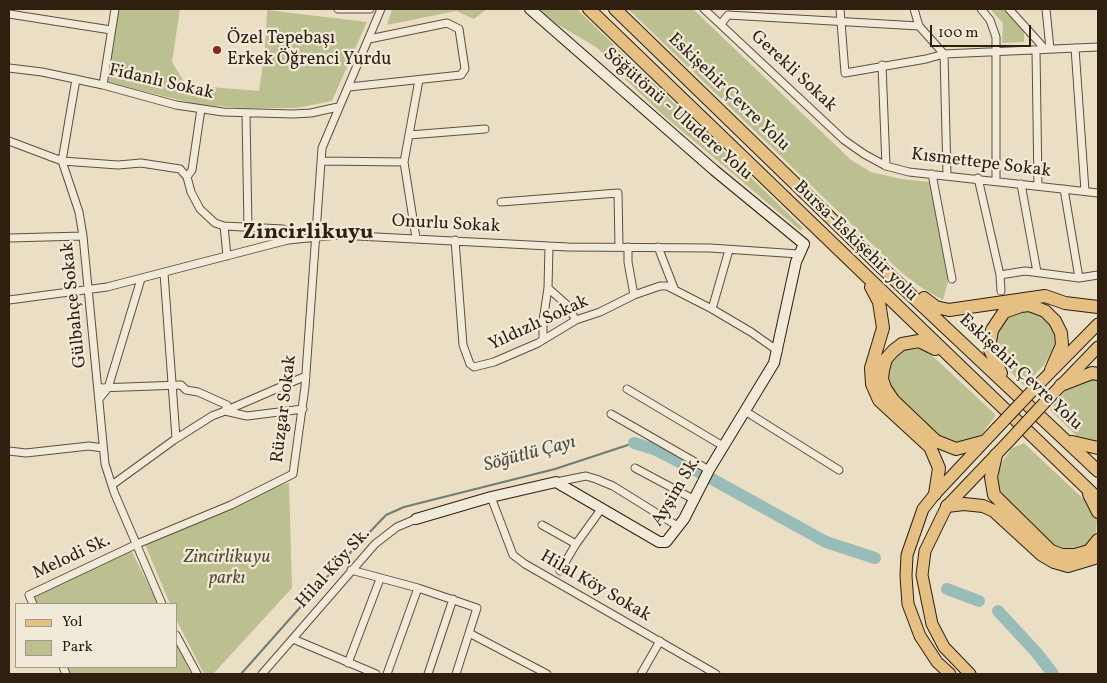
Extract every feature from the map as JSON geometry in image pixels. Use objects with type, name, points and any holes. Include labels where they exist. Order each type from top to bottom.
[{"type":"highway","name":"Bursa-Eskişehir yolu","points":[[589,9],[1098,499]]},
{"type":"highway","name":"Eskişehir Çevre Yolu","points":[[615,9],[879,265],[1098,471]]},
{"type":"highway","points":[[879,265],[936,306],[949,310],[1039,296],[1085,307],[1098,307]]},
{"type":"highway","points":[[867,278],[882,315],[880,340],[871,368],[872,384],[879,400],[930,447],[939,468],[935,494]]},
{"type":"highway","points":[[1007,384],[992,356],[989,339],[999,317],[1014,307],[1029,305],[1038,308],[1055,321],[1061,333],[1062,344],[1051,370]]},
{"type":"highway","points":[[953,361],[919,341],[902,344],[886,359],[882,379],[885,388],[893,400],[936,441],[956,449],[982,442]]},
{"type":"highway","points":[[1061,385],[1092,374],[1098,374]]},
{"type":"highway","points":[[1067,440],[1083,446],[1098,448]]},
{"type":"highway","points":[[996,455],[991,477],[994,495],[1051,551],[1062,555],[1075,556],[1089,551],[1098,540]]},
{"type":"highway","points":[[1082,484],[1098,512]]},
{"type":"highway","points":[[947,506],[964,504],[984,506],[994,511],[1042,555],[1054,562],[1068,566],[1098,557]]},
{"type":"main road","points":[[950,674],[937,662],[920,636],[908,604],[906,585],[907,555],[923,509],[982,442],[1098,324]]},
{"type":"main road","points":[[970,674],[944,647],[932,624],[922,575],[925,551],[947,506],[1098,347]]},
{"type":"street","points":[[104,85],[115,9]]},
{"type":"street","points":[[338,9],[370,9]]},
{"type":"street","name":"Rüzgar Sokak","points":[[137,544],[231,505],[293,474],[306,376],[322,148],[381,9]]},
{"type":"street","name":"Söğütönü - Uludere Yolu","points":[[530,9],[801,249]]},
{"type":"street","name":"Gerekli Sokak","points":[[705,9],[844,140],[864,154]]},
{"type":"street","points":[[840,9],[845,72],[926,59],[944,54],[996,50],[1036,50],[1048,47],[1098,47]]},
{"type":"street","points":[[914,9],[919,26],[944,54],[947,175]]},
{"type":"street","points":[[981,9],[990,20],[996,37],[996,181]]},
{"type":"street","points":[[1009,9],[1048,47]]},
{"type":"street","points":[[1046,9],[1048,47]]},
{"type":"street","points":[[9,14],[17,12],[112,30]]},
{"type":"street","points":[[721,24],[728,15],[919,26]]},
{"type":"street","points":[[349,87],[462,75],[466,65],[459,29],[457,26],[447,23],[369,38]]},
{"type":"street","points":[[1075,48],[1084,192]]},
{"type":"street","points":[[1036,50],[1038,186]]},
{"type":"street","points":[[882,65],[886,166]]},
{"type":"street","name":"Fidanlı Sokak","points":[[9,69],[76,79],[176,105],[202,109],[246,114],[311,113],[338,107]]},
{"type":"street","points":[[62,161],[76,79]]},
{"type":"street","points":[[416,238],[404,162],[419,80]]},
{"type":"street","points":[[187,177],[192,170],[202,109]]},
{"type":"street","points":[[246,114],[248,228]]},
{"type":"street","points":[[409,135],[485,129]]},
{"type":"street","points":[[9,140],[62,161],[168,166],[180,169],[187,177],[191,192],[200,209],[215,222],[224,226],[283,229],[297,239]]},
{"type":"street","name":"Kısmettepe Sokak","points":[[864,154],[886,166],[932,174],[1098,193]]},
{"type":"street","name":"Gülbahçe Sokak","points":[[62,161],[79,212],[83,236],[105,464],[162,603]]},
{"type":"street","points":[[321,161],[404,162]]},
{"type":"street","points":[[932,174],[952,279]]},
{"type":"street","points":[[978,178],[1000,275],[1001,291]]},
{"type":"street","points":[[1021,184],[1037,272]]},
{"type":"street","points":[[1064,189],[1079,278]]},
{"type":"street","points":[[501,202],[618,193],[619,247]]},
{"type":"street","points":[[224,226],[228,256]]},
{"type":"street","name":"Onurlu Sokak","points":[[9,300],[88,290],[141,279],[297,239],[338,235],[549,246],[729,250],[801,249]]},
{"type":"street","points":[[9,238],[83,236]]},
{"type":"street","name":"Yıldızlı Sokak","points":[[455,240],[463,345],[470,364],[474,367],[483,366],[544,339],[576,320],[600,312],[634,295],[660,286],[674,288]]},
{"type":"street","points":[[544,339],[549,246]]},
{"type":"street","points":[[628,247],[628,262],[634,295]]},
{"type":"street","points":[[658,247],[674,288],[696,303],[712,309],[751,332],[778,351]]},
{"type":"street","name":"Ayşim Sk.","points":[[602,508],[659,542],[666,542],[679,527],[695,500],[709,470],[774,363],[778,351],[787,298],[801,249]]},
{"type":"street","points":[[712,309],[729,250]]},
{"type":"street","points":[[1000,275],[1025,271],[1079,278],[1098,275]]},
{"type":"street","points":[[164,273],[174,384],[176,438]]},
{"type":"street","points":[[99,399],[108,388],[141,279]]},
{"type":"street","points":[[548,288],[566,304],[576,320]]},
{"type":"street","points":[[112,485],[176,438],[212,416],[306,376]]},
{"type":"street","points":[[98,388],[174,384],[227,405],[225,411]]},
{"type":"street","points":[[627,389],[724,446]]},
{"type":"street","points":[[225,411],[247,416],[303,409]]},
{"type":"street","points":[[745,411],[839,470]]},
{"type":"street","points":[[611,414],[709,470]]},
{"type":"street","points":[[9,451],[26,453],[89,446],[103,448]]},
{"type":"street","points":[[635,468],[695,500]]},
{"type":"street","points":[[556,482],[586,476],[596,479],[613,486],[679,527]]},
{"type":"street","points":[[556,482],[602,508],[576,544],[560,571]]},
{"type":"street","name":"Hilal Köy Sk.","points":[[262,674],[351,570],[375,544],[397,527],[416,519],[491,497],[556,482]]},
{"type":"street","name":"Hilal Köy Sokak","points":[[491,497],[513,555],[525,564],[716,674]]},
{"type":"street","points":[[542,525],[576,544]]},
{"type":"street","name":"Melodi Sk.","points":[[33,603],[29,595],[137,544]]},
{"type":"street","points":[[351,570],[418,588],[478,608],[471,634],[456,674]]},
{"type":"street","points":[[348,662],[380,579]]},
{"type":"street","points":[[387,674],[418,588]]},
{"type":"street","points":[[428,674],[453,599]]},
{"type":"street","points":[[471,634],[543,673]]},
{"type":"street","points":[[178,639],[198,674]]},
{"type":"street","points":[[293,639],[376,674]]},
{"type":"street","points":[[641,674],[660,641]]},
{"type":"green space","points":[[119,9],[180,9],[172,62],[186,85],[259,91],[265,50],[267,10],[367,22],[332,101],[297,108],[247,108],[200,105],[106,82]]},
{"type":"green space","points":[[392,9],[487,9],[474,19],[456,11],[387,25]]},
{"type":"green space","points":[[539,9],[577,9],[803,228],[801,231],[663,115],[625,79],[625,73],[596,47],[557,24]]},
{"type":"green space","points":[[628,9],[693,9],[851,160],[871,172],[901,179],[930,182],[948,282],[943,300],[922,288],[902,273]]},
{"type":"green space","points":[[990,9],[1004,9],[1024,30],[1024,42],[1002,43],[1003,23]]},
{"type":"green space","points":[[1021,310],[1040,314],[1053,326],[1058,341],[1044,365],[1024,386],[1003,364],[994,348],[996,331],[1006,317]]},
{"type":"green space","points":[[924,348],[996,415],[981,435],[964,444],[947,443],[939,438],[894,394],[888,384],[889,361],[903,349]]},
{"type":"green space","points":[[1098,377],[1098,444],[1081,440],[1050,410],[1065,391],[1075,384]]},
{"type":"green space","points":[[1024,443],[1091,506],[1097,519],[1096,532],[1089,544],[1078,549],[1065,551],[1055,546],[1003,498],[998,488],[995,471],[1012,448]]},
{"type":"green space","name":"Zincirlikuyu parkı","points":[[289,483],[292,588],[213,674],[204,674],[178,623],[178,603],[170,603],[144,542],[243,494]]},
{"type":"green space","name":"Zincirlikuyu parkı","points":[[131,550],[158,603],[36,603],[32,596]]},
{"type":"green space","points":[[178,647],[191,674],[70,674],[67,668],[178,668]]},
{"type":"waterway","name":"Söğütlü Çayı","points":[[241,674],[327,577],[386,515],[404,507],[555,469],[634,443]]},
{"type":"waterway","name":"Söğütlü Çayı","points":[[634,443],[654,449],[701,473],[826,542],[875,558]]},
{"type":"waterway","points":[[947,589],[979,601]]},
{"type":"waterway","points":[[998,611],[1036,652],[1053,674]]},
{"type":"place","name":"Özel Tepebaşı Erkek Öğrenci Yurdu","points":[[217,50]]},
{"type":"district","name":"Zincirlikuyu","points":[[308,234]]}]
